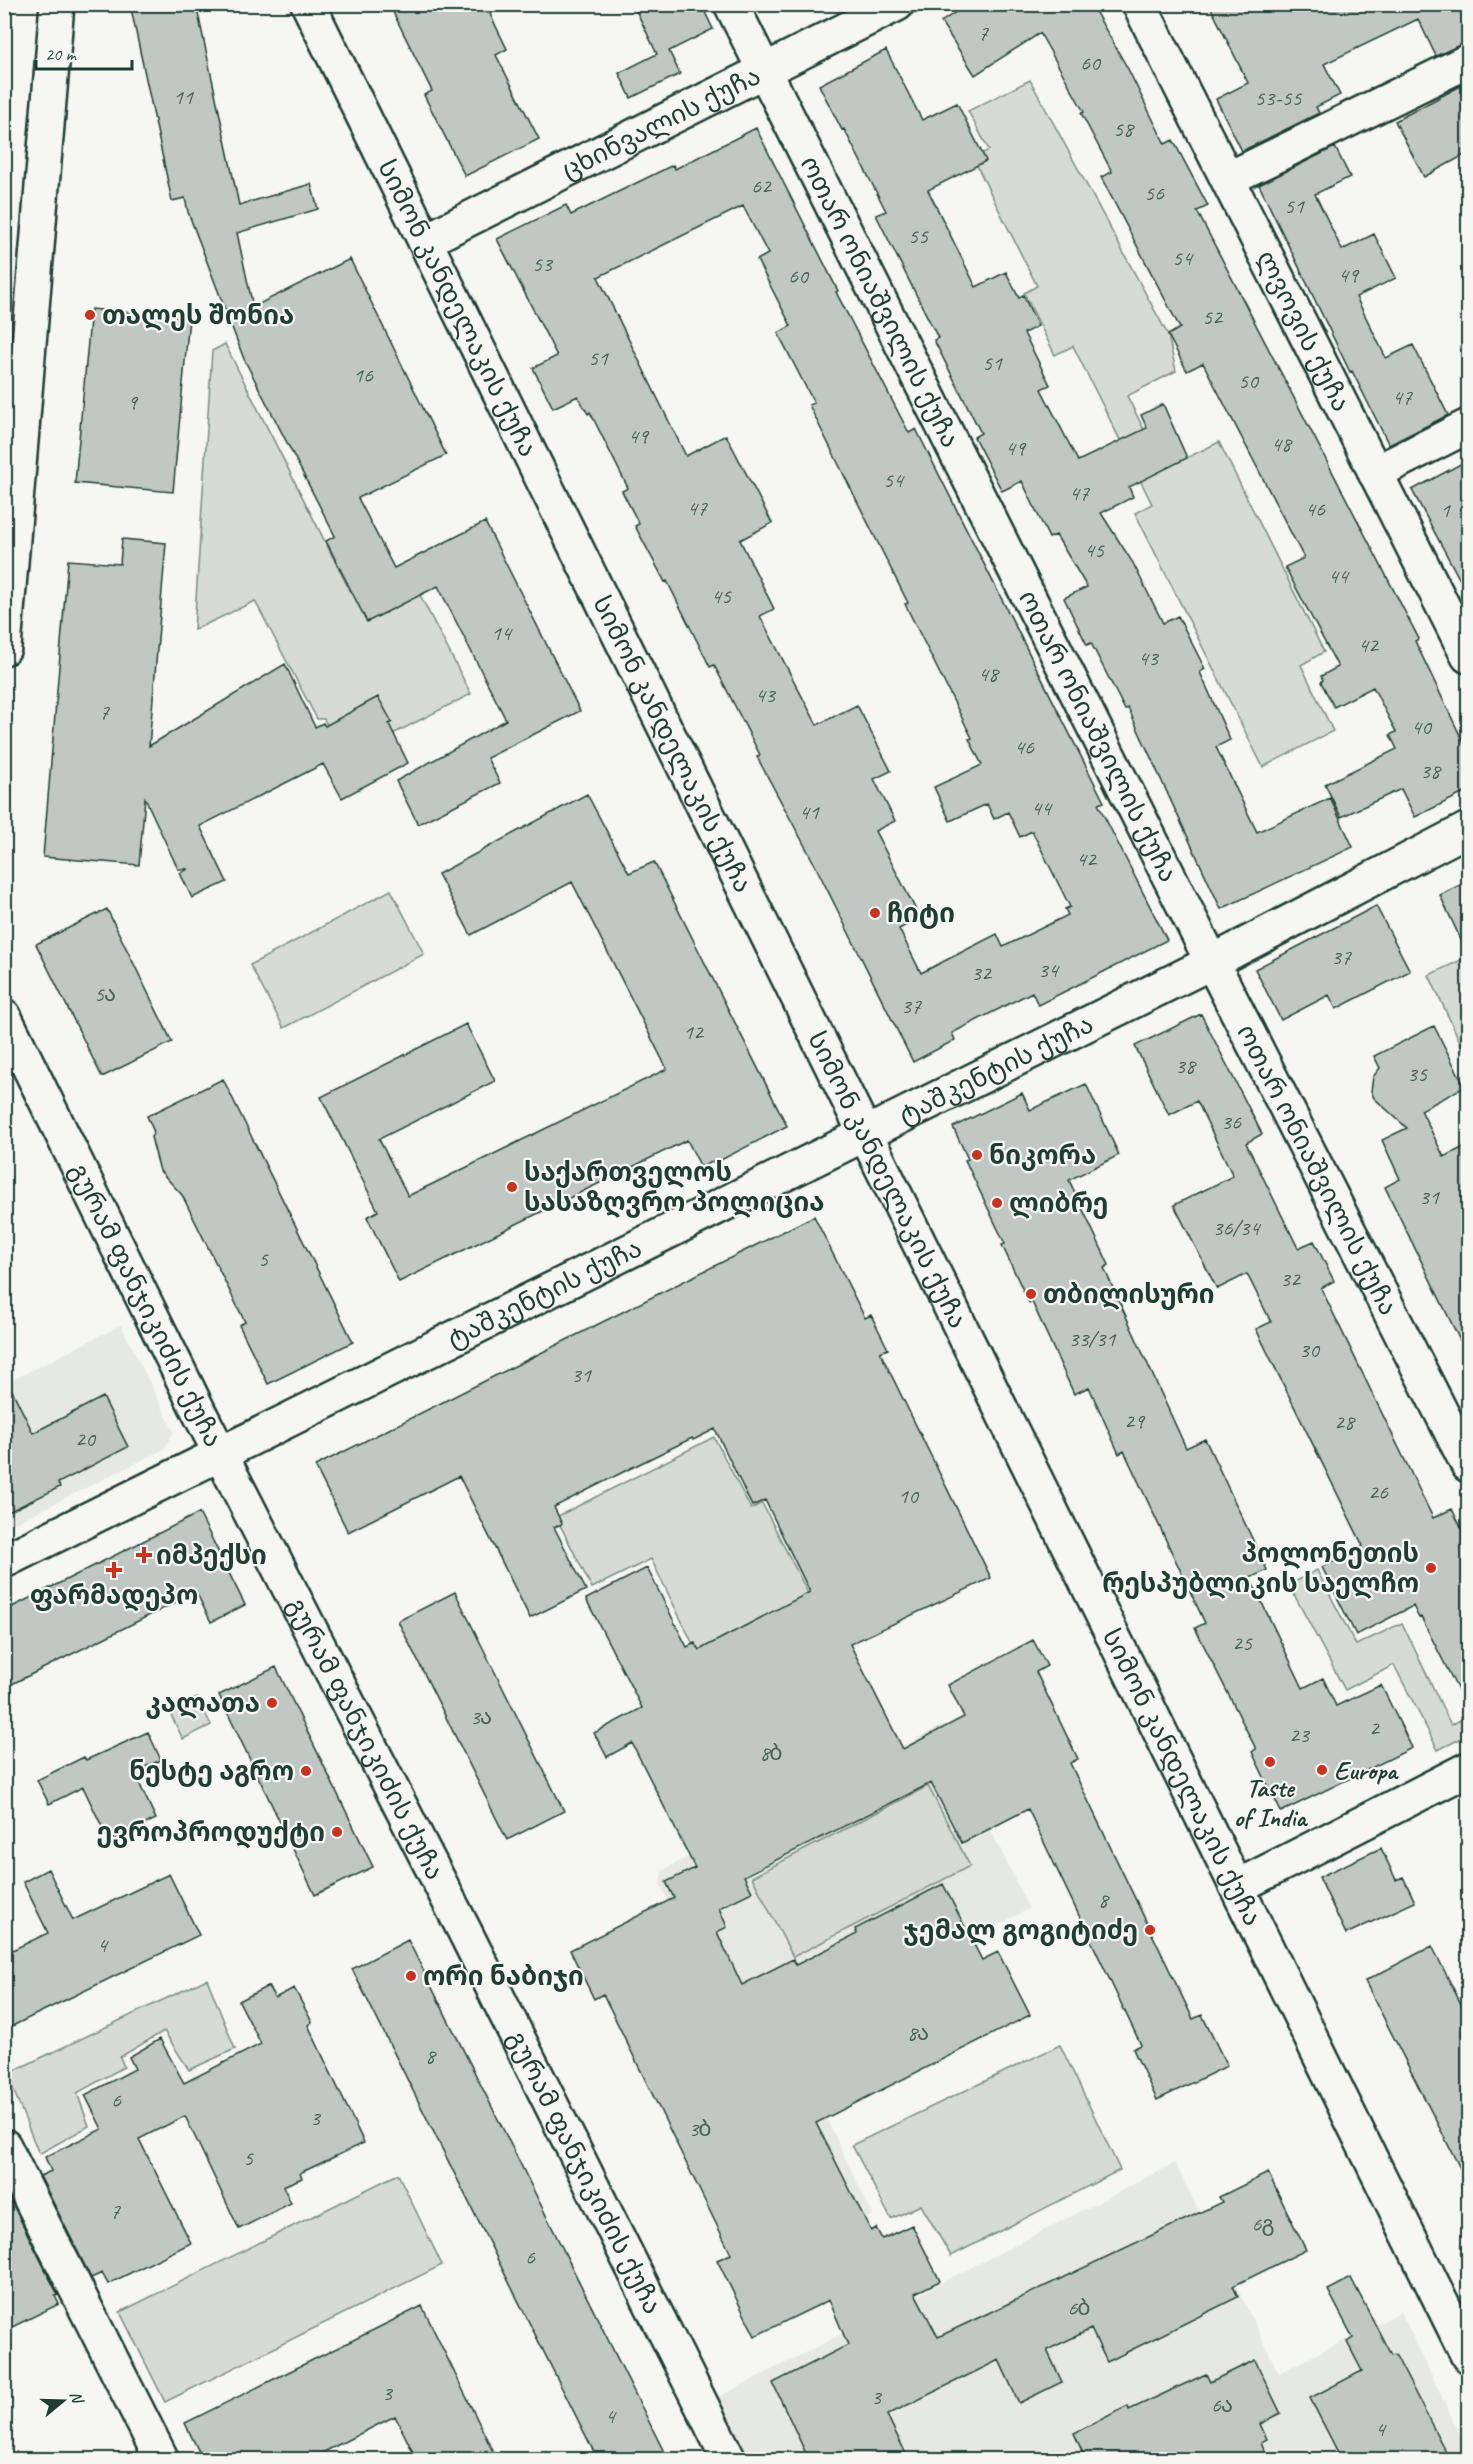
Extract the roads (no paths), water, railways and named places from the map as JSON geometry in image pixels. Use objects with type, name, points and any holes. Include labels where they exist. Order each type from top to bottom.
[{"type":"street","points":[[4,648],[57,4]]},
{"type":"street","name":"სიმონ კანდელაკის ქუჩა","points":[[308,4],[1468,2356]]},
{"type":"street","name":"ოთარ ონიაშვილის ქუჩა","points":[[731,4],[1212,962],[1468,1465]]},
{"type":"street","name":"ცხინვალის ქუჩა","points":[[425,241],[897,4]]},
{"type":"street","name":"ლვოვის ქუჩა","points":[[1138,4],[1468,656]]},
{"type":"street","points":[[1228,179],[1468,61]]},
{"type":"street","points":[[1376,473],[1468,426]]},
{"type":"street","name":"ტაშკენტის ქუჩა","points":[[4,1561],[1212,962],[1468,829]]},
{"type":"street","name":"გურამ ფანჯიკიძის ქუჩა","points":[[4,1016],[220,1454],[475,1953],[729,2460]]},
{"type":"street","points":[[1237,1887],[1468,1769]]},
{"type":"street","points":[[4,2146],[162,2460]]},
{"type":"place","name":"თალეს შონია","points":[[90,315]]},
{"type":"place","name":"ჩიტი","points":[[875,913]]},
{"type":"place","name":"ნიკორა","points":[[977,1155]]},
{"type":"place","name":"საქართველოს სასაზღვრო პოლიცია","points":[[512,1187]]},
{"type":"place","name":"ლიბრე","points":[[997,1203]]},
{"type":"place","name":"თბილისური","points":[[1031,1294]]},
{"type":"place","name":"იმპექსი","points":[[144,1555]]},
{"type":"place","name":"პოლონეთის რესპუბლიკის საელჩო","points":[[1431,1568]]},
{"type":"place","name":"ფარმადეპო","points":[[114,1570]]},
{"type":"place","name":"კალათა","points":[[272,1703]]},
{"type":"place","name":"Taste of India","points":[[1270,1762]]},
{"type":"place","name":"Europa","points":[[1322,1770]]},
{"type":"place","name":"ნესტე აგრო","points":[[306,1771]]},
{"type":"place","name":"ევროპროდუქტი","points":[[337,1832]]},
{"type":"place","name":"ჯემალ გოგიტიძე","points":[[1150,1930]]},
{"type":"place","name":"ორი ნაბიჯი","points":[[411,1976]]}]
